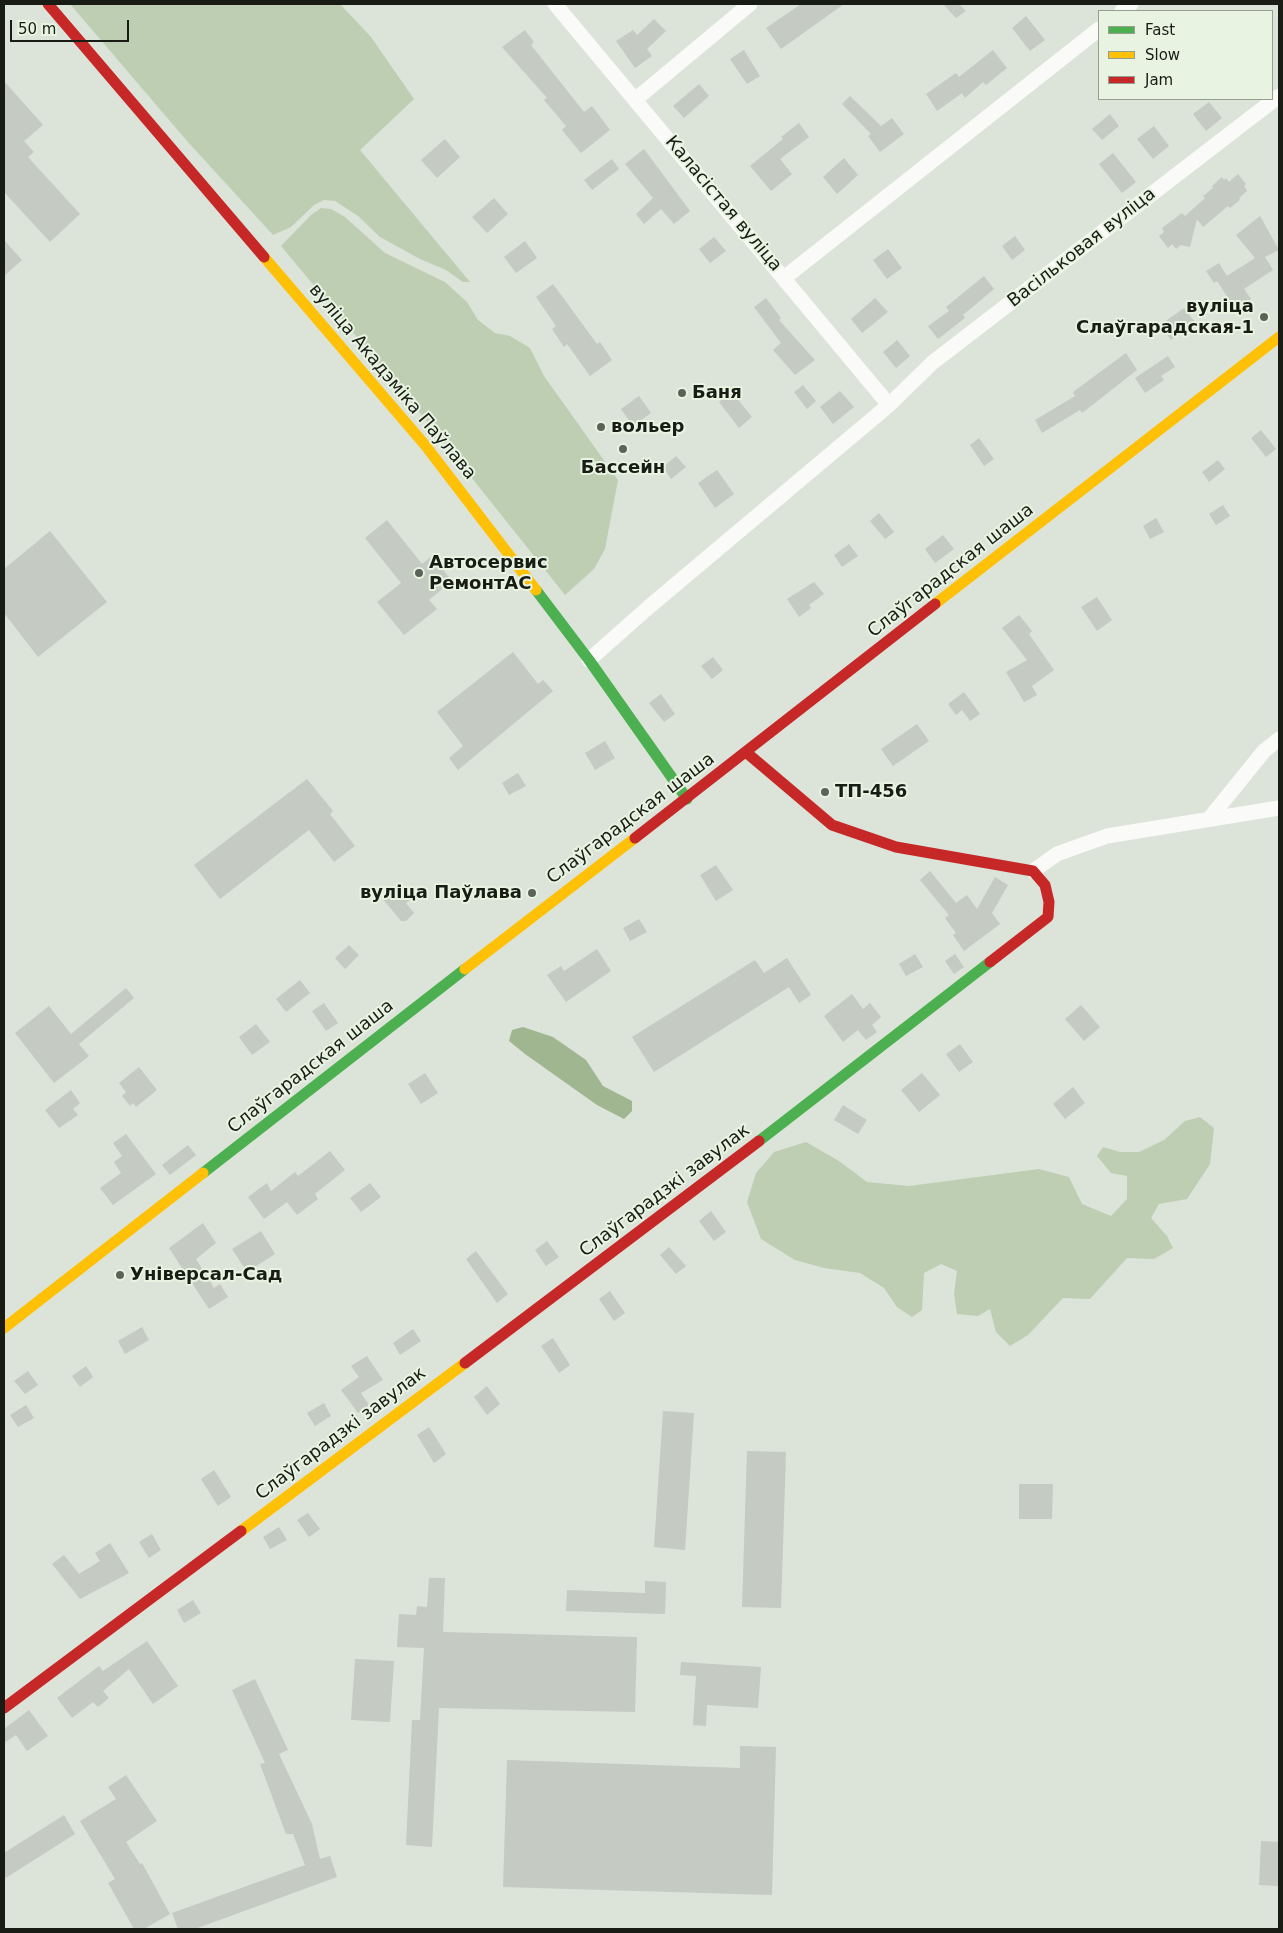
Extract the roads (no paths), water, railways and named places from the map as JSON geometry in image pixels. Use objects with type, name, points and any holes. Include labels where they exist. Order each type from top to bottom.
[{"type":"main road","name":"вуліца Акадэміка Паўлава","points":[[48,4],[426,445],[589,660],[687,799]]},
{"type":"main road","name":"Слаўгарадская шаша","points":[[4,1328],[747,753],[1279,337]]},
{"type":"main road","points":[[747,753],[832,825],[896,847],[1033,871]]},
{"type":"main road","name":"Слаўгарадзкі завулак","points":[[4,1708],[697,1190],[1048,917],[1049,902],[1045,885],[1033,871]]},
{"type":"street","name":"Каласістая вуліца","points":[[555,4],[889,405]]},
{"type":"street","points":[[636,99],[750,4]]},
{"type":"street","points":[[784,278],[1098,30]]},
{"type":"street","name":"Васільковая вуліца","points":[[589,660],[650,606],[889,405],[932,363],[1279,96]]},
{"type":"street","points":[[1209,820],[1264,751],[1279,739]]},
{"type":"street","points":[[1033,871],[1057,854],[1107,836],[1279,808]]},
{"type":"place","name":"вуліца Слаўгарадская-1","points":[[1264,317]]},
{"type":"place","name":"Баня","points":[[682,393]]},
{"type":"place","name":"вольер","points":[[601,427]]},
{"type":"place","name":"Бассейн","points":[[623,449]]},
{"type":"place","name":"Автосервис РемонтАС","points":[[419,573]]},
{"type":"place","name":"ТП-456","points":[[825,792]]},
{"type":"place","name":"вуліца Паўлава","points":[[532,893]]},
{"type":"place","name":"Універсал-Сад","points":[[120,1275]]}]
